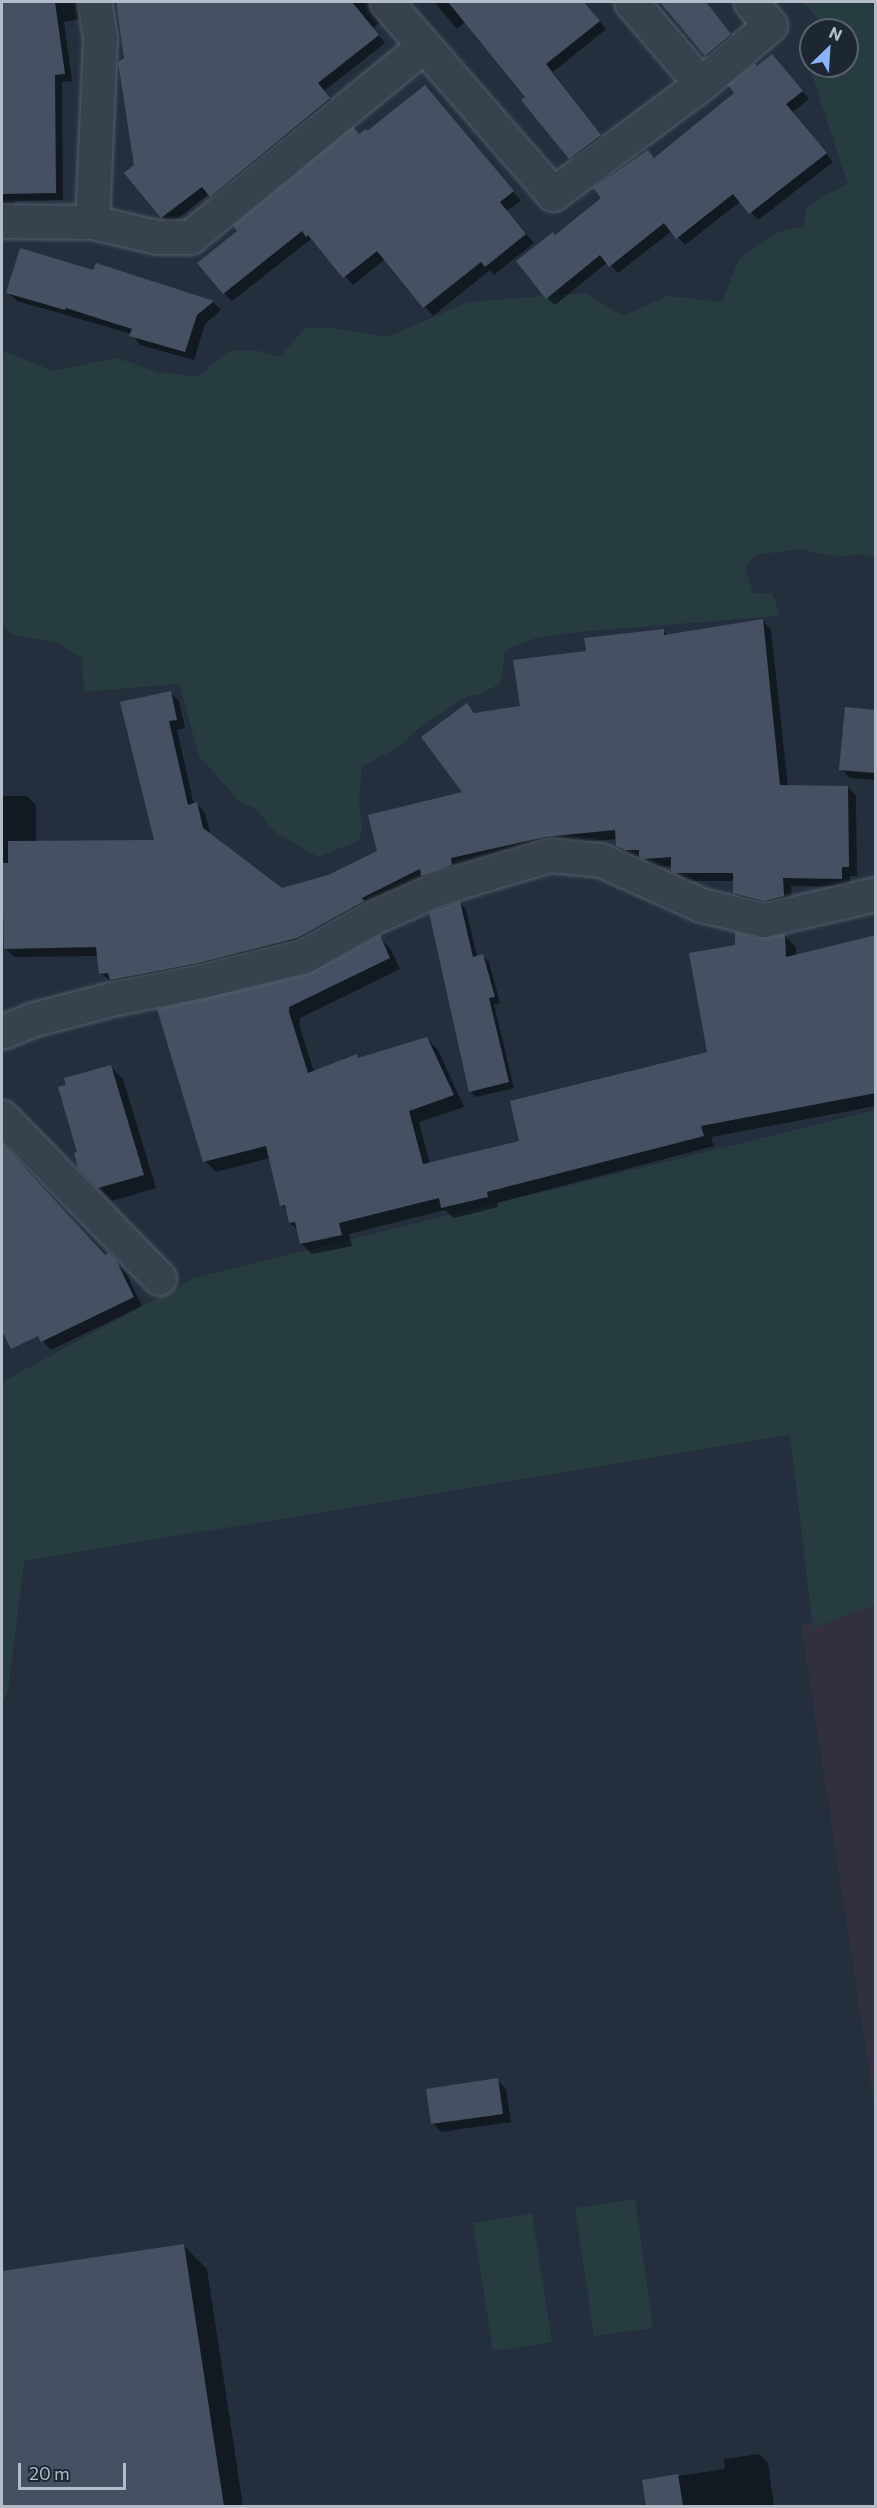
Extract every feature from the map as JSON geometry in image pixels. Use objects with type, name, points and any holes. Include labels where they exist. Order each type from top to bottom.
[{"type":"street","points":[[92,222],[99,38],[94,2]]},
{"type":"street","points":[[386,2],[553,194],[701,84],[770,25],[751,2]]},
{"type":"street","points":[[631,2],[701,84]]},
{"type":"street","points":[[2,221],[92,222],[157,237],[190,237],[423,46]]},
{"type":"street","points":[[2,1032],[31,1020],[111,999],[202,981],[304,956],[372,918],[439,888],[550,855],[601,860],[701,905],[764,920],[876,894]]},
{"type":"street","points":[[2,1117],[159,1278]]},
{"type":"shaded area","points":[[875,1602],[875,2110],[801,1625]]},
{"type":"green space","points":[[802,2],[875,2],[875,557],[862,554],[835,557],[801,549],[755,555],[745,568],[753,593],[772,594],[779,611],[777,616],[578,632],[536,638],[505,650],[501,683],[479,695],[467,696],[416,730],[401,746],[362,766],[359,801],[362,830],[359,841],[318,857],[275,832],[256,809],[240,802],[199,756],[179,684],[84,692],[82,658],[58,643],[17,636],[5,629],[2,621],[2,350],[53,371],[117,358],[158,372],[197,377],[229,351],[255,350],[280,357],[305,328],[333,328],[388,337],[468,302],[586,293],[623,316],[667,296],[722,302],[739,259],[778,232],[804,226],[806,209],[822,197],[848,184],[813,78],[859,78],[859,18],[817,18]]},
{"type":"green space","points":[[875,1110],[875,1605],[813,1628],[790,1435],[24,1561],[8,1689],[2,1707],[2,1382],[194,1278]]},
{"type":"green space","points":[[635,2199],[653,2328],[594,2336],[575,2208]]},
{"type":"green space","points":[[532,2214],[552,2342],[493,2351],[473,2223]]},
{"type":"building","points":[[2,2],[55,2],[65,74],[55,75],[56,193],[2,194]]},
{"type":"building","points":[[116,2],[352,2],[379,35],[318,83],[330,98],[210,197],[202,187],[161,218],[124,173],[134,165],[118,62],[124,58]]},
{"type":"building","points":[[448,2],[584,2],[600,21],[546,64],[601,135],[569,159],[521,100],[525,97]]},
{"type":"building","points":[[660,2],[706,2],[731,34],[705,56]]},
{"type":"building","points":[[772,54],[803,91],[786,104],[827,153],[749,214],[733,194],[676,239],[664,223],[609,267],[600,255],[546,299],[516,261],[553,232],[555,235],[601,198],[593,188],[648,150],[654,158],[734,93],[728,85],[755,63],[757,66]]},
{"type":"building","points":[[425,85],[514,191],[500,202],[526,234],[485,267],[481,262],[423,308],[377,251],[343,278],[308,235],[306,237],[302,231],[223,294],[197,263],[237,231],[233,226],[353,127],[359,134],[366,129],[367,131]]},
{"type":"building","points":[[20,248],[93,270],[96,263],[214,301],[197,315],[185,352],[129,336],[132,329],[66,308],[65,310],[6,293]]},
{"type":"building","points":[[763,619],[780,785],[848,786],[849,867],[842,867],[842,879],[783,878],[784,896],[764,901],[733,893],[733,873],[675,873],[671,871],[671,857],[644,859],[639,857],[639,850],[625,850],[616,846],[615,830],[545,837],[451,858],[452,865],[421,876],[420,869],[362,898],[364,901],[297,938],[198,963],[110,980],[108,973],[99,974],[96,947],[4,949],[2,863],[8,863],[8,841],[154,840],[120,702],[171,691],[177,720],[169,721],[188,805],[197,802],[203,828],[282,888],[328,875],[377,851],[368,815],[462,792],[421,737],[467,703],[474,713],[520,706],[513,660],[586,651],[584,638],[664,629],[664,635]]},
{"type":"building","points":[[845,707],[876,710],[876,773],[839,770]]},
{"type":"building","points":[[460,901],[473,957],[483,954],[495,997],[489,998],[509,1082],[469,1092],[429,913]]},
{"type":"building","points":[[735,932],[760,938],[785,934],[786,957],[876,935],[876,1093],[701,1126],[704,1136],[487,1192],[488,1197],[441,1208],[439,1198],[339,1223],[342,1235],[300,1244],[295,1222],[289,1223],[285,1205],[280,1206],[266,1146],[203,1162],[157,1009],[309,974],[380,935],[390,958],[289,1007],[289,1012],[308,1073],[357,1054],[358,1058],[427,1037],[454,1095],[409,1111],[423,1164],[519,1141],[510,1101],[707,1052],[689,953],[735,945]]},
{"type":"building","points":[[111,1065],[144,1175],[98,1188],[78,1168],[74,1153],[77,1152],[58,1087],[66,1085],[64,1078]]},
{"type":"building","points":[[2,1143],[105,1255],[109,1253],[117,1262],[134,1297],[41,1342],[38,1336],[11,1349],[2,1331]]},
{"type":"building","points":[[498,2078],[503,2114],[431,2124],[426,2089]]},
{"type":"building","points":[[184,2244],[224,2506],[2,2506],[2,2271]]},
{"type":"building","points":[[678,2474],[683,2506],[646,2506],[642,2480]]}]
